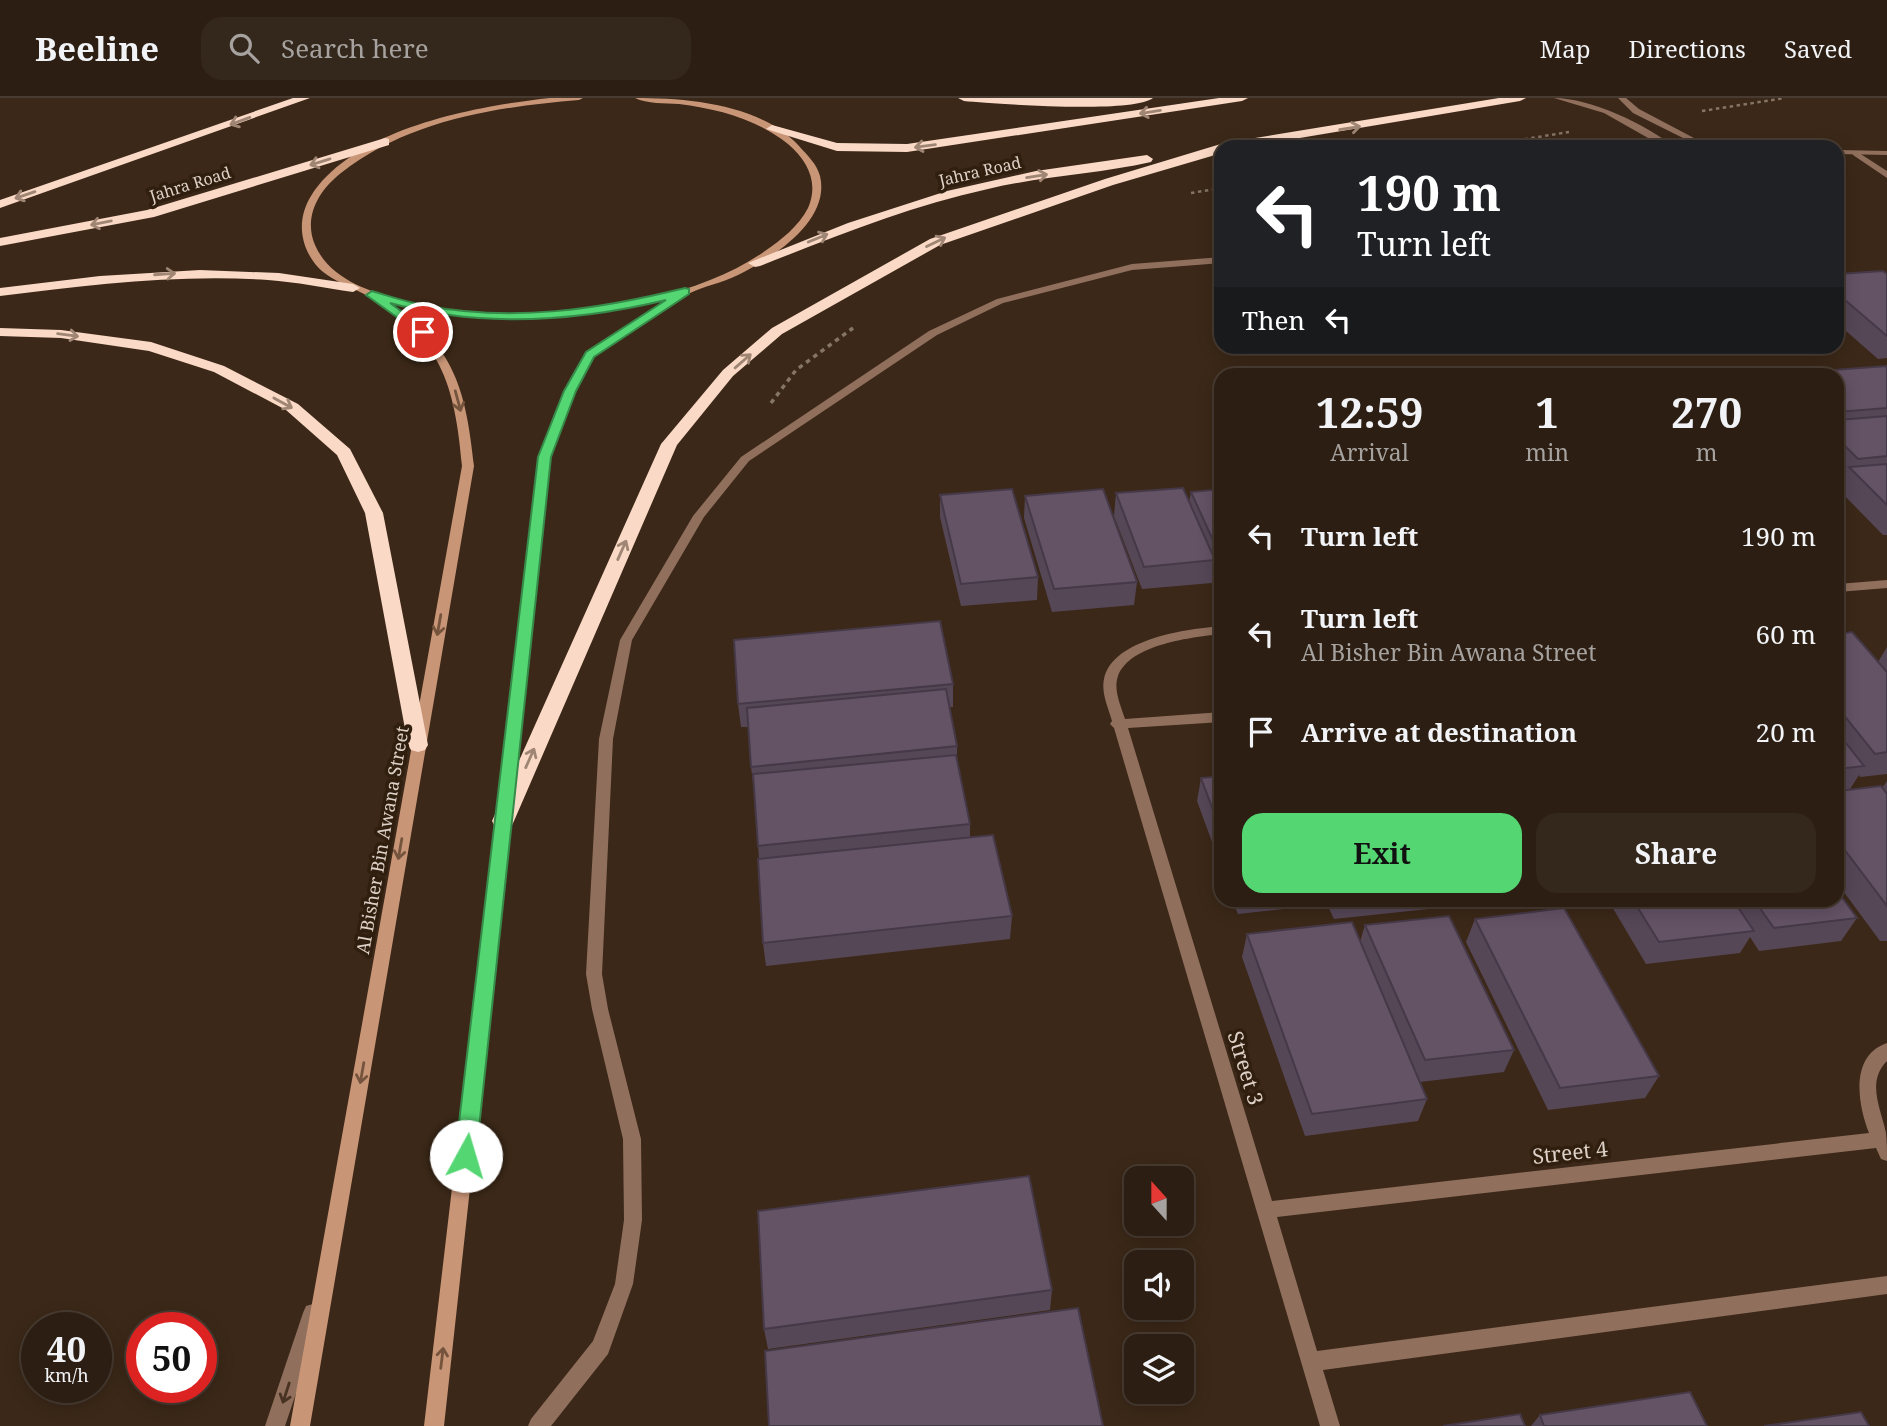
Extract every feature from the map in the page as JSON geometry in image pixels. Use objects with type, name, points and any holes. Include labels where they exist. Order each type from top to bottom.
[{"type":"highway","points":[[0,204],[304,98]]},
{"type":"highway","points":[[964,98],[1076,103],[1147,98]]},
{"type":"highway","name":"Jahra Road","points":[[772,129],[837,146],[907,148],[1242,98]]},
{"type":"highway","name":"Jahra Road","points":[[1270,140],[1520,98]]},
{"type":"highway","name":"Jahra Road","points":[[0,242],[149,214],[385,142]]},
{"type":"highway","name":"Jahra Road","points":[[755,263],[852,225],[1018,178],[1214,149]]},
{"type":"highway","points":[[503,821],[669,444],[728,373],[777,331],[935,242],[1109,182],[1214,151]]},
{"type":"highway","points":[[0,292],[79,280],[178,274],[270,276],[353,288]]},
{"type":"highway","points":[[0,332],[61,334],[151,347],[219,369],[292,407],[344,453],[374,513],[418,745]]},
{"type":"main road","points":[[466,114],[495,98]]},
{"type":"main road","points":[[579,98],[506,106],[466,114],[424,126],[385,142],[338,171],[321,188],[310,205],[304,222],[306,240],[315,257],[331,273],[353,288],[424,309],[500,316],[554,316],[622,307],[685,292],[755,263],[789,239],[810,215],[818,190],[814,167],[798,146],[772,129],[709,98]]},
{"type":"main road","points":[[639,98],[695,104],[740,115]]},
{"type":"main road","points":[[434,1426],[544,457],[570,391],[590,355],[685,292]]},
{"type":"main road","name":"Al Bisher Bin Awana Street","points":[[300,1426],[468,466],[463,418],[450,370],[423,332],[372,295]]},
{"type":"street","points":[[1558,98],[1607,111],[1658,140]]},
{"type":"street","points":[[1622,98],[1636,111],[1693,140]]},
{"type":"street","points":[[1844,152],[1887,153]]},
{"type":"street","points":[[1856,153],[1887,175]]},
{"type":"street","points":[[538,1426],[601,1347],[624,1284],[634,1220],[632,1139],[594,974],[606,739],[626,640],[699,516],[745,459],[933,333],[1000,301],[1132,267],[1214,261]]},
{"type":"street","points":[[1844,588],[1887,584]]},
{"type":"street","name":"Street 3","points":[[1214,631],[1158,641],[1123,661],[1112,674],[1110,691],[1117,724],[1330,1426]]},
{"type":"street","points":[[1117,724],[1214,718]]},
{"type":"street","name":"Street 4","points":[[1265,1210],[1884,1147],[1866,1091],[1872,1065],[1887,1050]]},
{"type":"street","points":[[275,1426],[331,1258]]},
{"type":"street","points":[[1311,1362],[1887,1285]]},
{"type":"path","points":[[745,459],[780,384],[820,350],[854,327]]},
{"type":"building","points":[[1883,271],[1887,274],[1887,336],[1844,299],[1844,274]]},
{"type":"building","points":[[1887,366],[1887,408],[1844,412],[1844,369]]},
{"type":"building","points":[[1887,416],[1887,456],[1858,459],[1844,445],[1844,420]]},
{"type":"building","points":[[1887,464],[1887,505],[1849,467]]},
{"type":"building","points":[[1183,488],[1214,560],[1144,567],[1116,493]]},
{"type":"building","points":[[1012,489],[1038,577],[961,584],[940,495]]},
{"type":"building","points":[[1103,489],[1137,582],[1054,589],[1025,496]]},
{"type":"building","points":[[1214,490],[1214,542],[1191,492]]},
{"type":"building","points":[[940,621],[953,684],[738,704],[734,640]]},
{"type":"building","points":[[1852,632],[1887,672],[1887,752],[1875,754],[1844,715],[1844,633]]},
{"type":"building","points":[[946,689],[957,746],[751,767],[747,708]]},
{"type":"building","points":[[1844,741],[1864,766],[1844,768]]},
{"type":"building","points":[[956,755],[970,824],[758,846],[753,774]]},
{"type":"building","points":[[1214,777],[1214,813],[1201,778]]},
{"type":"building","points":[[1881,786],[1887,794],[1887,906],[1844,849],[1844,790]]},
{"type":"building","points":[[993,835],[1012,916],[763,943],[758,859]]},
{"type":"building","points":[[1844,900],[1857,918],[1774,928],[1759,907],[1844,907]]},
{"type":"building","points":[[1637,907],[1738,907],[1754,931],[1659,942]]},
{"type":"building","points":[[1564,908],[1659,1076],[1560,1088],[1475,919]]},
{"type":"building","points":[[1449,916],[1514,1050],[1425,1060],[1365,925]]},
{"type":"building","points":[[1352,922],[1427,1099],[1312,1114],[1247,934]]},
{"type":"building","points":[[1029,1176],[1052,1290],[764,1329],[758,1211]]},
{"type":"building","points":[[1078,1308],[1103,1426],[769,1426],[765,1351]]},
{"type":"building","points":[[1690,1392],[1707,1426],[1544,1426],[1540,1415]]},
{"type":"building","points":[[1861,1412],[1869,1426],[1764,1426]]},
{"type":"building","points":[[1520,1414],[1525,1426],[1443,1426]]},
{"type":"route","points":[[423,332],[372,295],[424,309],[486,316],[554,316],[622,307],[685,292],[626,328],[590,355],[570,391],[544,457],[466,1156]]}]
